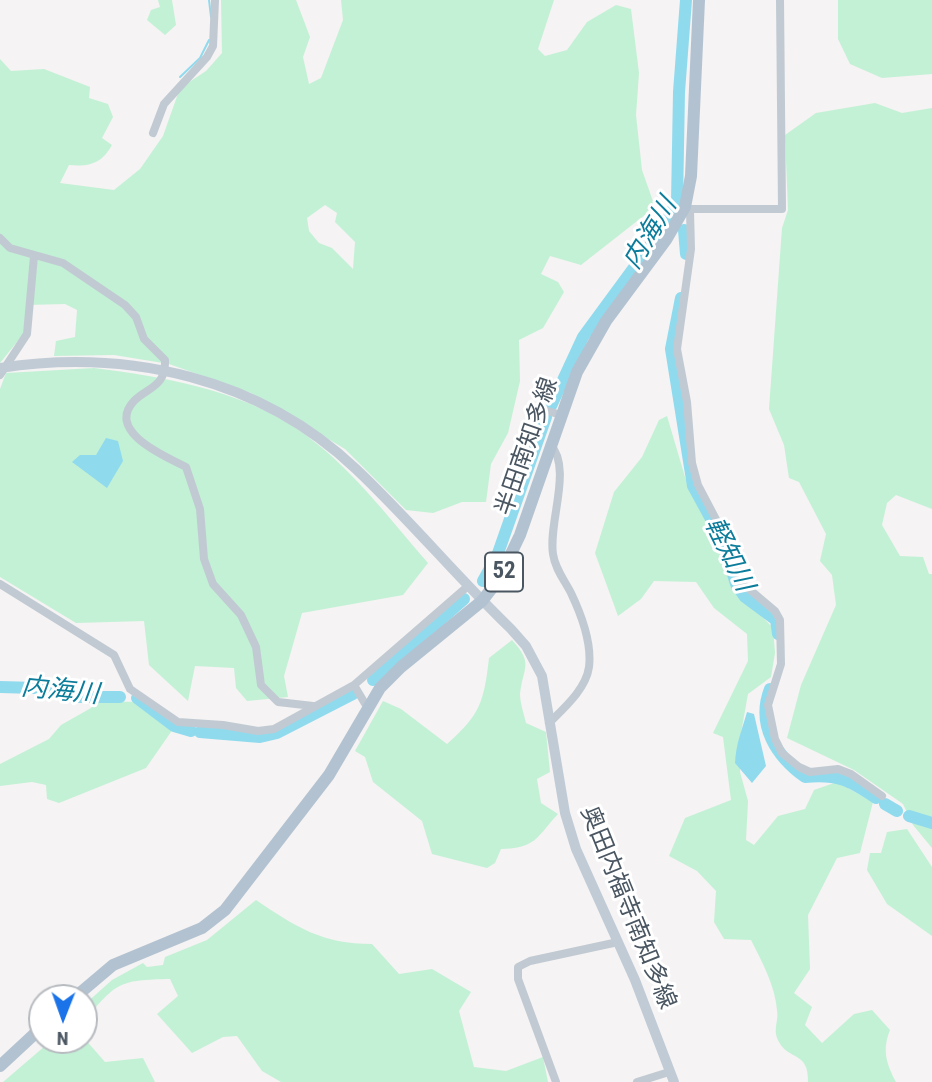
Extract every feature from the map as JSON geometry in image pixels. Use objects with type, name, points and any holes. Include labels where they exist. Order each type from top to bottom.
[{"type":"main road","name":"半田南知多線","points":[[91,984],[113,965],[202,928],[225,910],[329,775],[367,707],[401,667],[482,601],[511,559],[550,443],[590,345],[687,209],[691,176],[699,0]]},
{"type":"main road","points":[[0,1066],[28,1040]]},
{"type":"street","points":[[153,133],[164,104],[207,57],[213,46],[215,0]]},
{"type":"street","points":[[780,0],[782,209],[687,209],[691,249],[677,349],[687,402],[692,463],[698,485],[729,544],[742,583],[775,611],[780,620],[781,664],[768,705],[775,739],[782,753],[799,767],[810,772],[838,769],[851,774],[882,796]]},
{"type":"street","points":[[0,237],[10,248],[63,263],[129,308],[144,338],[165,360],[164,369],[152,391],[132,403],[128,414],[131,432],[145,446],[186,467],[200,509],[204,559],[213,584],[241,615],[256,647],[261,685],[278,702],[313,706]]},
{"type":"street","points":[[1,370],[13,359],[27,334],[34,256]]},
{"type":"street","name":"奥田内福寺南知多線","points":[[1,370],[93,361],[164,369],[248,397],[324,441],[382,495],[511,629],[536,662],[546,691],[549,723],[569,827],[587,877],[618,942],[671,1077]]},
{"type":"street","points":[[541,409],[561,415]]},
{"type":"street","points":[[549,723],[582,687],[589,670],[590,656],[583,622],[553,553],[560,470],[558,452],[550,443]]},
{"type":"street","points":[[0,584],[114,655],[131,689],[178,722],[223,724],[258,731],[274,729],[354,685],[468,586]]},
{"type":"street","points":[[354,685],[367,707]]},
{"type":"street","points":[[556,1082],[518,979],[517,968],[530,961],[618,942]]},
{"type":"street","points":[[638,1082],[671,1077]]},
{"type":"green space","points":[[158,0],[172,0],[176,25],[165,35],[147,20],[151,10],[160,7]]},
{"type":"green space","points":[[221,0],[296,0],[310,37],[303,57],[309,84],[321,78],[343,20],[341,0],[554,0],[538,49],[545,56],[567,50],[587,22],[616,5],[631,9],[639,73],[636,115],[642,170],[655,207],[581,265],[550,256],[541,274],[558,282],[564,292],[543,328],[519,340],[520,381],[508,433],[491,464],[486,502],[462,502],[433,513],[406,510],[345,449],[251,393],[169,364],[114,355],[54,356],[56,341],[75,337],[77,310],[65,304],[26,305],[25,332],[0,363],[0,59],[11,71],[44,69],[90,87],[89,98],[108,104],[113,117],[102,138],[112,145],[95,163],[69,165],[60,183],[114,190],[140,169],[163,136],[180,88],[206,71],[222,53]],"holes":[[[325,205],[337,213],[335,222],[355,242],[353,269],[332,248],[319,243],[309,231],[307,218]]]},
{"type":"green space","points":[[838,0],[932,0],[932,74],[882,78],[850,64],[838,39]]},
{"type":"green space","points":[[875,103],[902,113],[932,108],[932,509],[896,495],[887,503],[882,525],[900,556],[923,557],[929,574],[932,574],[932,848],[913,825],[903,804],[854,770],[787,738],[801,685],[836,605],[832,575],[820,561],[826,534],[799,482],[789,478],[784,445],[769,409],[782,228],[788,210],[785,135],[816,113]]},
{"type":"green space","points":[[94,368],[199,387],[225,394],[274,415],[316,443],[350,474],[428,563],[403,595],[302,613],[284,676],[288,697],[247,701],[236,688],[234,668],[195,666],[188,701],[149,665],[144,621],[76,623],[0,577],[0,389],[6,373]]},
{"type":"green space","points":[[667,416],[688,487],[716,536],[733,586],[773,628],[775,653],[771,677],[748,694],[741,733],[740,772],[748,801],[746,840],[754,845],[778,816],[805,809],[814,790],[837,782],[873,802],[860,853],[837,858],[808,915],[810,969],[794,993],[812,1007],[805,1025],[822,1043],[854,1014],[872,1010],[890,1030],[886,1056],[896,1082],[808,1082],[802,1060],[783,1048],[777,1038],[774,992],[751,940],[724,939],[714,922],[716,891],[697,871],[669,856],[685,818],[731,800],[723,737],[713,733],[748,661],[747,634],[714,608],[696,582],[654,581],[641,599],[618,616],[595,553],[614,492],[642,457],[659,420]]},
{"type":"green space","points":[[512,640],[525,661],[520,694],[526,723],[546,732],[550,772],[537,779],[541,803],[558,814],[529,844],[501,849],[495,863],[487,868],[432,854],[422,821],[373,782],[365,757],[355,751],[383,701],[401,709],[447,744],[467,725],[478,707],[485,686],[489,658]]},
{"type":"green space","points":[[96,701],[136,702],[173,729],[146,768],[59,803],[47,799],[46,785],[32,782],[0,786],[0,764],[49,739],[61,725],[91,708]]},
{"type":"green space","points":[[907,829],[932,867],[932,936],[887,904],[867,870],[870,853],[881,853],[887,832]]},
{"type":"green space","points":[[256,900],[310,932],[338,941],[372,944],[399,974],[432,969],[471,992],[459,1011],[474,1067],[506,1071],[543,1057],[548,1082],[281,1082],[262,1071],[237,1036],[223,1037],[192,1053],[157,1014],[178,996],[170,979],[129,982],[112,991],[98,1005],[98,992],[112,980],[143,963],[147,967],[163,965],[165,957],[207,940]]},
{"type":"green space","points":[[36,1054],[98,1054],[105,1062],[143,1058],[155,1082],[3,1082]]},
{"type":"water","points":[[106,438],[118,441],[123,461],[107,488],[72,462],[80,455],[96,455]]},
{"type":"water","points":[[747,712],[754,714],[766,766],[752,783],[735,763]]},
{"type":"waterway","points":[[209,0],[211,17]]},
{"type":"waterway","name":"内海川","points":[[551,406],[583,337],[655,239],[677,202],[679,92],[686,0]]},
{"type":"waterway","points":[[180,77],[200,58],[209,40]]},
{"type":"waterway","name":"軽知川","points":[[684,230],[686,254]]},
{"type":"waterway","name":"軽知川","points":[[681,298],[671,349],[693,486],[723,541],[736,584],[745,597],[776,620],[778,634]]},
{"type":"waterway","name":"内海川","points":[[483,581],[497,556],[546,417]]},
{"type":"waterway","name":"内海川","points":[[373,680],[464,599]]},
{"type":"waterway","name":"内海川","points":[[0,687],[36,688],[73,697],[120,697]]},
{"type":"waterway","name":"軽知川","points":[[770,689],[766,702],[767,727],[771,739],[785,759],[805,777],[826,776],[843,780],[876,798]]},
{"type":"waterway","name":"内海川","points":[[200,732],[260,737],[277,733],[353,694]]},
{"type":"waterway","name":"内海川","points":[[137,698],[174,726],[191,731]]},
{"type":"waterway","name":"軽知川","points":[[885,804],[897,811]]},
{"type":"waterway","name":"軽知川","points":[[909,816],[932,823]]}]
